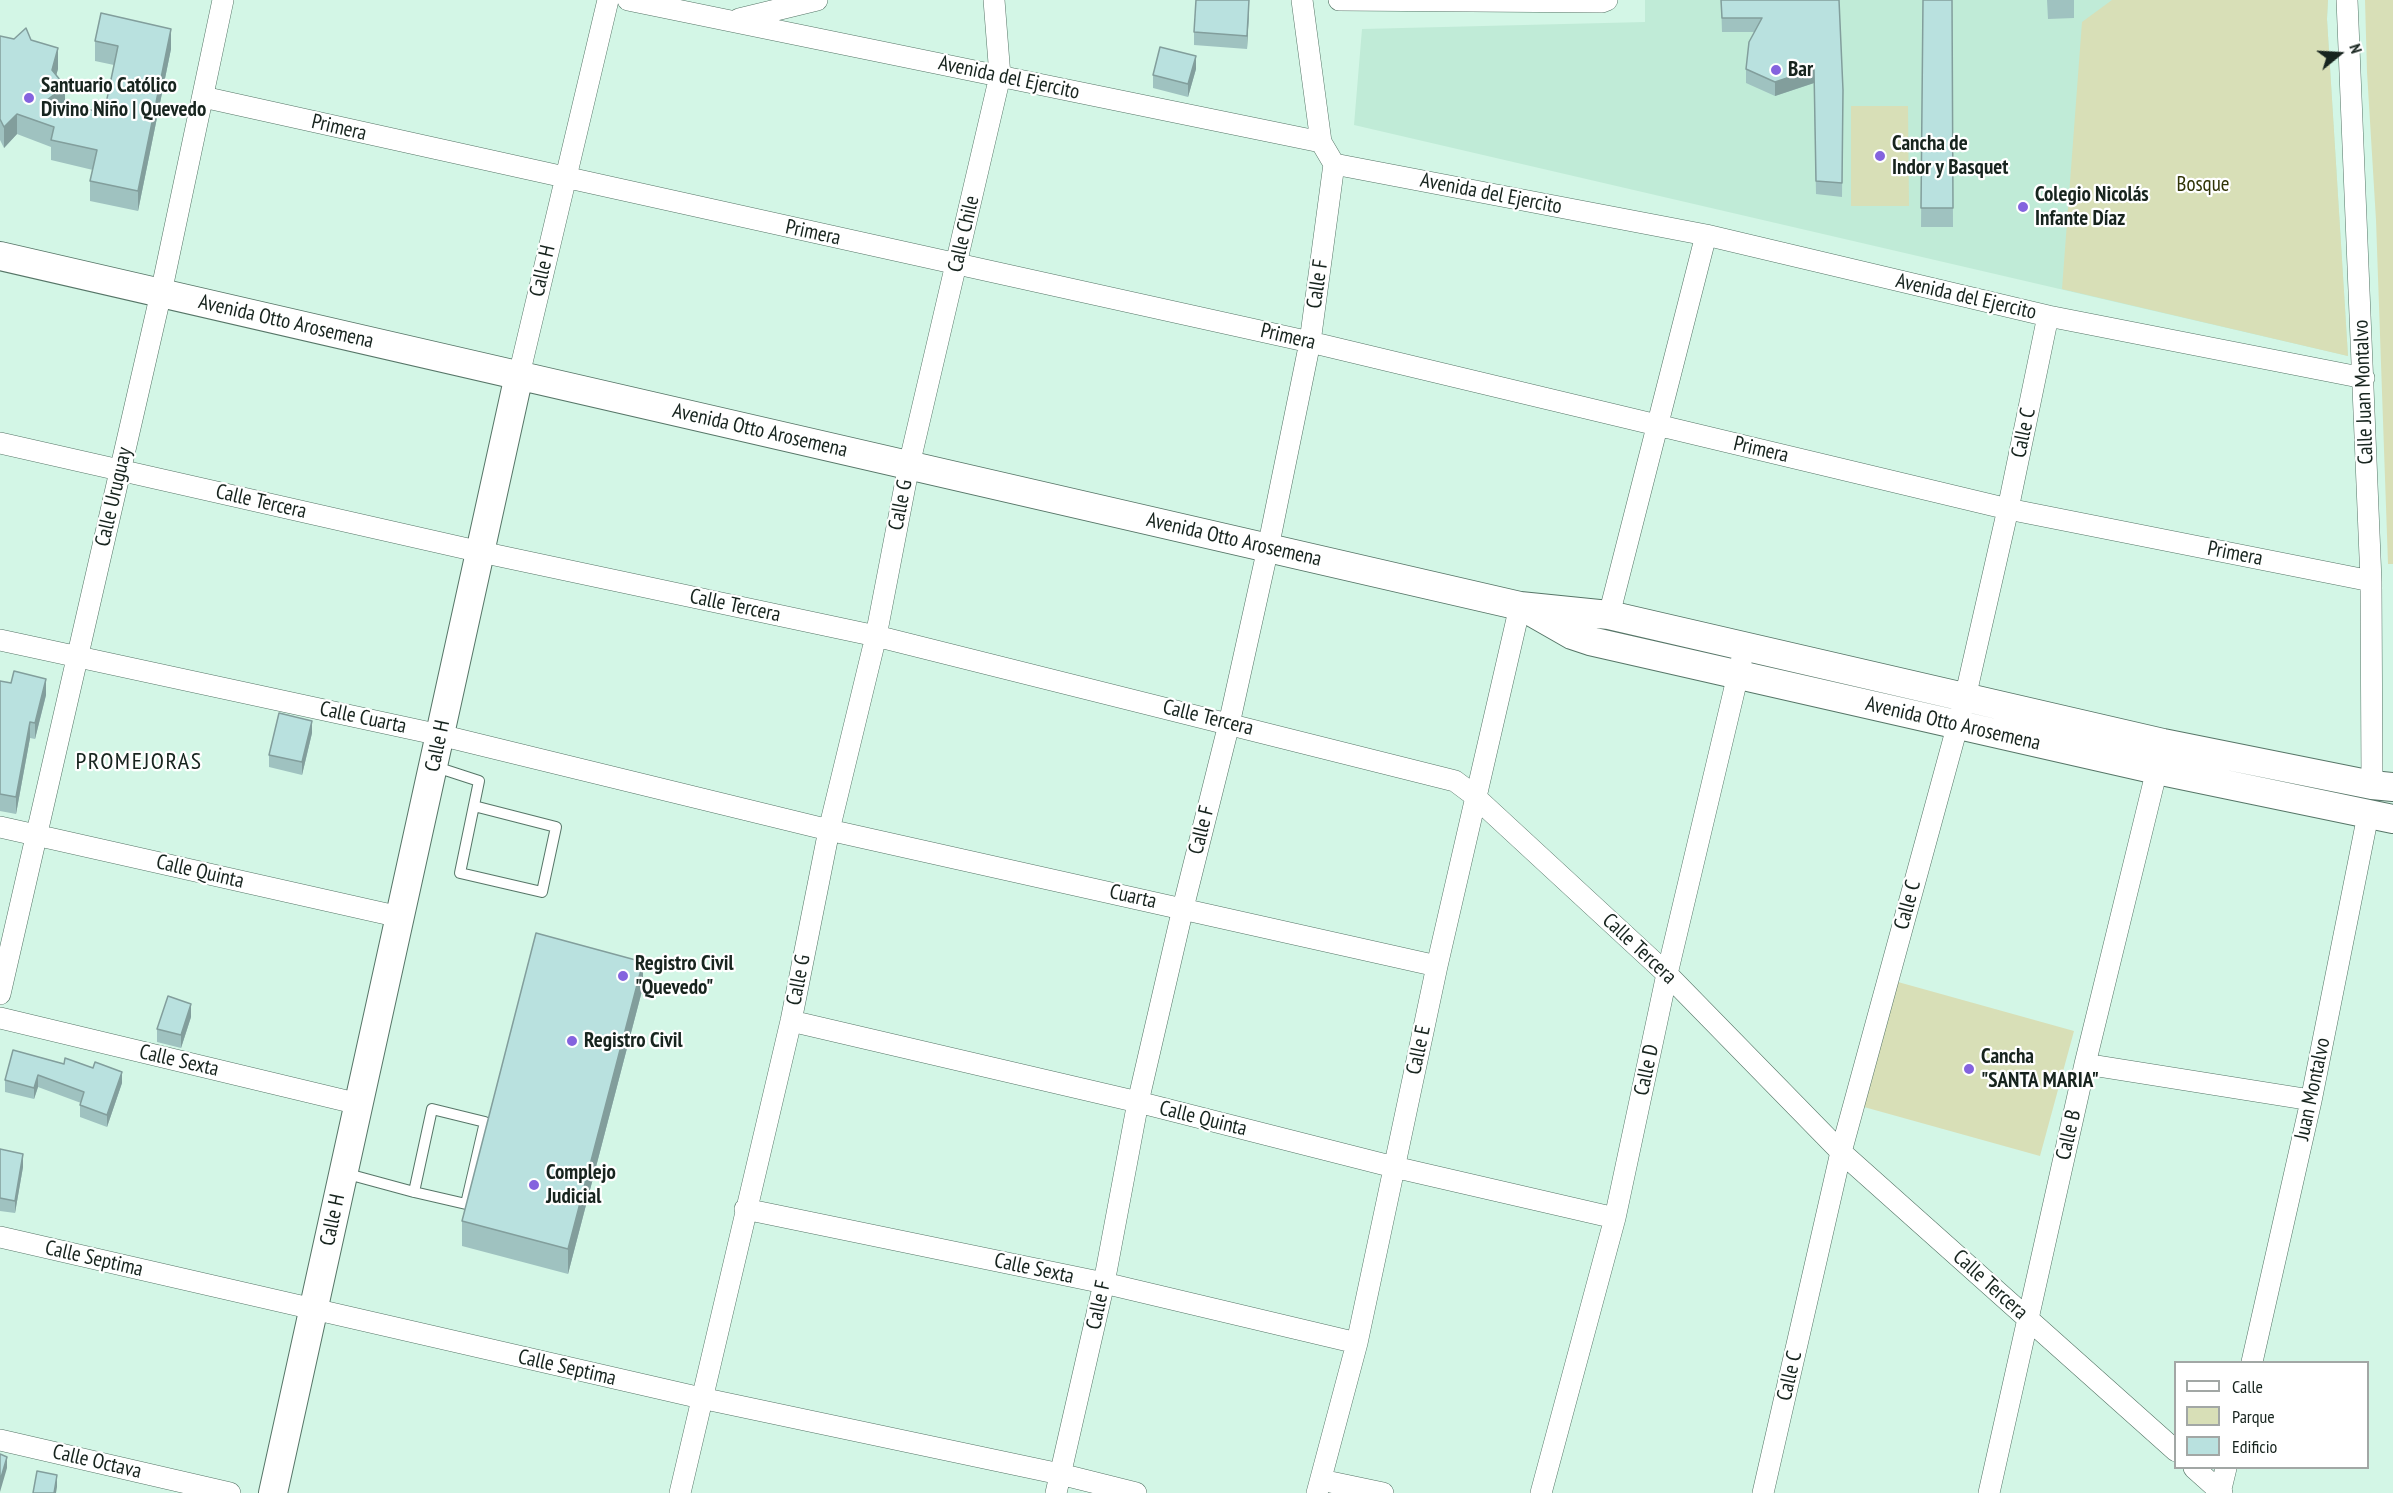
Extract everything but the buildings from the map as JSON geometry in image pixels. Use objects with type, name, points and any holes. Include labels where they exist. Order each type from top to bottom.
[{"type":"main road","name":"Avenida Otto Arosemena","points":[[0,256],[1520,606],[1609,615],[1745,646],[1965,698],[2160,757],[2381,817]]},
{"type":"main road","name":"Calle H","points":[[273,1493],[519,375]]},
{"type":"main road","name":"Avenida Otto Arosemena","points":[[1520,606],[1572,635],[1590,641],[1739,673],[1957,725],[2160,757],[2382,786]]},
{"type":"street","name":"Calle Uruguay","points":[[0,994],[161,293],[223,0]]},
{"type":"street","name":"Calle H","points":[[519,375],[608,0]]},
{"type":"street","name":"Avenida del Ejercito","points":[[628,0],[1321,142]]},
{"type":"street","points":[[733,21],[818,0]]},
{"type":"street","name":"Calle Chile","points":[[909,465],[1000,76],[994,0]]},
{"type":"street","points":[[1302,0],[1321,142],[1334,165]]},
{"type":"street","points":[[1339,0],[1602,2],[1607,0]]},
{"type":"street","name":"Calle Juan Montalvo","points":[[2347,0],[2371,581],[2382,786]]},
{"type":"street","name":"Primera","points":[[203,97],[1310,342],[2008,509],[2371,581]]},
{"type":"street","name":"Avenida del Ejercito","points":[[1334,165],[1706,235],[2048,316],[2364,378]]},
{"type":"street","name":"Calle F","points":[[1058,1484],[1104,1283],[1138,1102],[1229,724],[1268,548],[1310,342],[1334,165]]},
{"type":"street","points":[[1609,615],[1706,235]]},
{"type":"street","name":"Calle C","points":[[1763,1493],[1841,1152],[1965,698],[2008,509],[2048,316]]},
{"type":"street","name":"Calle Tercera","points":[[0,443],[481,552],[876,636],[1455,781],[1667,974],[1841,1152],[2174,1450]]},
{"type":"street","name":"Calle G","points":[[680,1493],[745,1209],[791,1022],[829,830],[876,636],[909,465]]},
{"type":"street","name":"Calle E","points":[[1319,1486],[1356,1343],[1437,966],[1520,606]]},
{"type":"street","name":"Calle Cuarta","points":[[0,640],[440,735],[829,830]]},
{"type":"street","name":"Calle D","points":[[1542,1493],[1615,1218],[1667,974],[1745,646]]},
{"type":"street","name":"Calle B","points":[[1989,1493],[2085,1064],[2160,757]]},
{"type":"street","name":"Juan Montalvo","points":[[2252,1361],[2311,1100],[2381,817]]},
{"type":"street","name":"Calle Quinta","points":[[0,827],[400,917]]},
{"type":"street","name":"Cuarta","points":[[829,830],[1437,966]]},
{"type":"street","name":"Calle Sexta","points":[[0,1018],[359,1104]]},
{"type":"street","name":"Calle Quinta","points":[[791,1022],[1138,1102],[1394,1167],[1615,1218]]},
{"type":"street","points":[[2085,1064],[2311,1100]]},
{"type":"street","name":"Calle Sexta","points":[[745,1209],[1104,1283],[1356,1343]]},
{"type":"street","name":"Calle Septima","points":[[0,1237],[701,1398],[1058,1484],[1136,1493]]},
{"type":"street","name":"Calle Octava","points":[[0,1440],[230,1493]]},
{"type":"street","points":[[2196,1469],[2221,1492]]},
{"type":"street","points":[[2221,1492],[2226,1469]]},
{"type":"street","points":[[1319,1486],[1383,1493]]},
{"type":"lane","points":[[433,766],[478,779],[479,785],[474,806],[460,873],[542,892],[556,827],[474,806]]},
{"type":"lane","points":[[344,1173],[414,1192],[466,1204],[485,1122],[432,1109],[414,1192]]},
{"type":"shaded area","name":"Colegio Nicolás Infante Díaz","points":[[1645,0],[2328,0],[2327,19],[2348,356],[1354,125],[1362,29],[1645,22]]},
{"type":"green space","name":"Bosque","points":[[2112,0],[2328,0],[2327,19],[2348,356],[2062,289],[2082,22]]},
{"type":"green space","points":[[2365,0],[2393,0],[2393,564],[2388,564],[2376,220]]},
{"type":"green space","name":"Cancha de Indor y Basquet","points":[[1851,106],[1908,106],[1909,206],[1851,206]]},
{"type":"green space","name":"Cancha \"SANTA MARIA\"","points":[[1898,982],[2074,1031],[2040,1156],[1864,1107]]},
{"type":"place","name":"Bar","points":[[1776,70]]},
{"type":"place","name":"Santuario Católico Divino Niño | Quevedo","points":[[29,98]]},
{"type":"place","name":"Cancha de Indor y Basquet","points":[[1880,156]]},
{"type":"place","name":"Colegio Nicolás Infante Díaz","points":[[2023,207]]},
{"type":"place","name":"Registro Civil \"Quevedo\"","points":[[623,976]]},
{"type":"place","name":"Registro Civil","points":[[572,1041]]},
{"type":"place","name":"Cancha \"SANTA MARIA\"","points":[[1969,1069]]},
{"type":"place","name":"Complejo Judicial","points":[[534,1185]]},
{"type":"district","name":"PROMEJORAS","points":[[139,762]]}]
